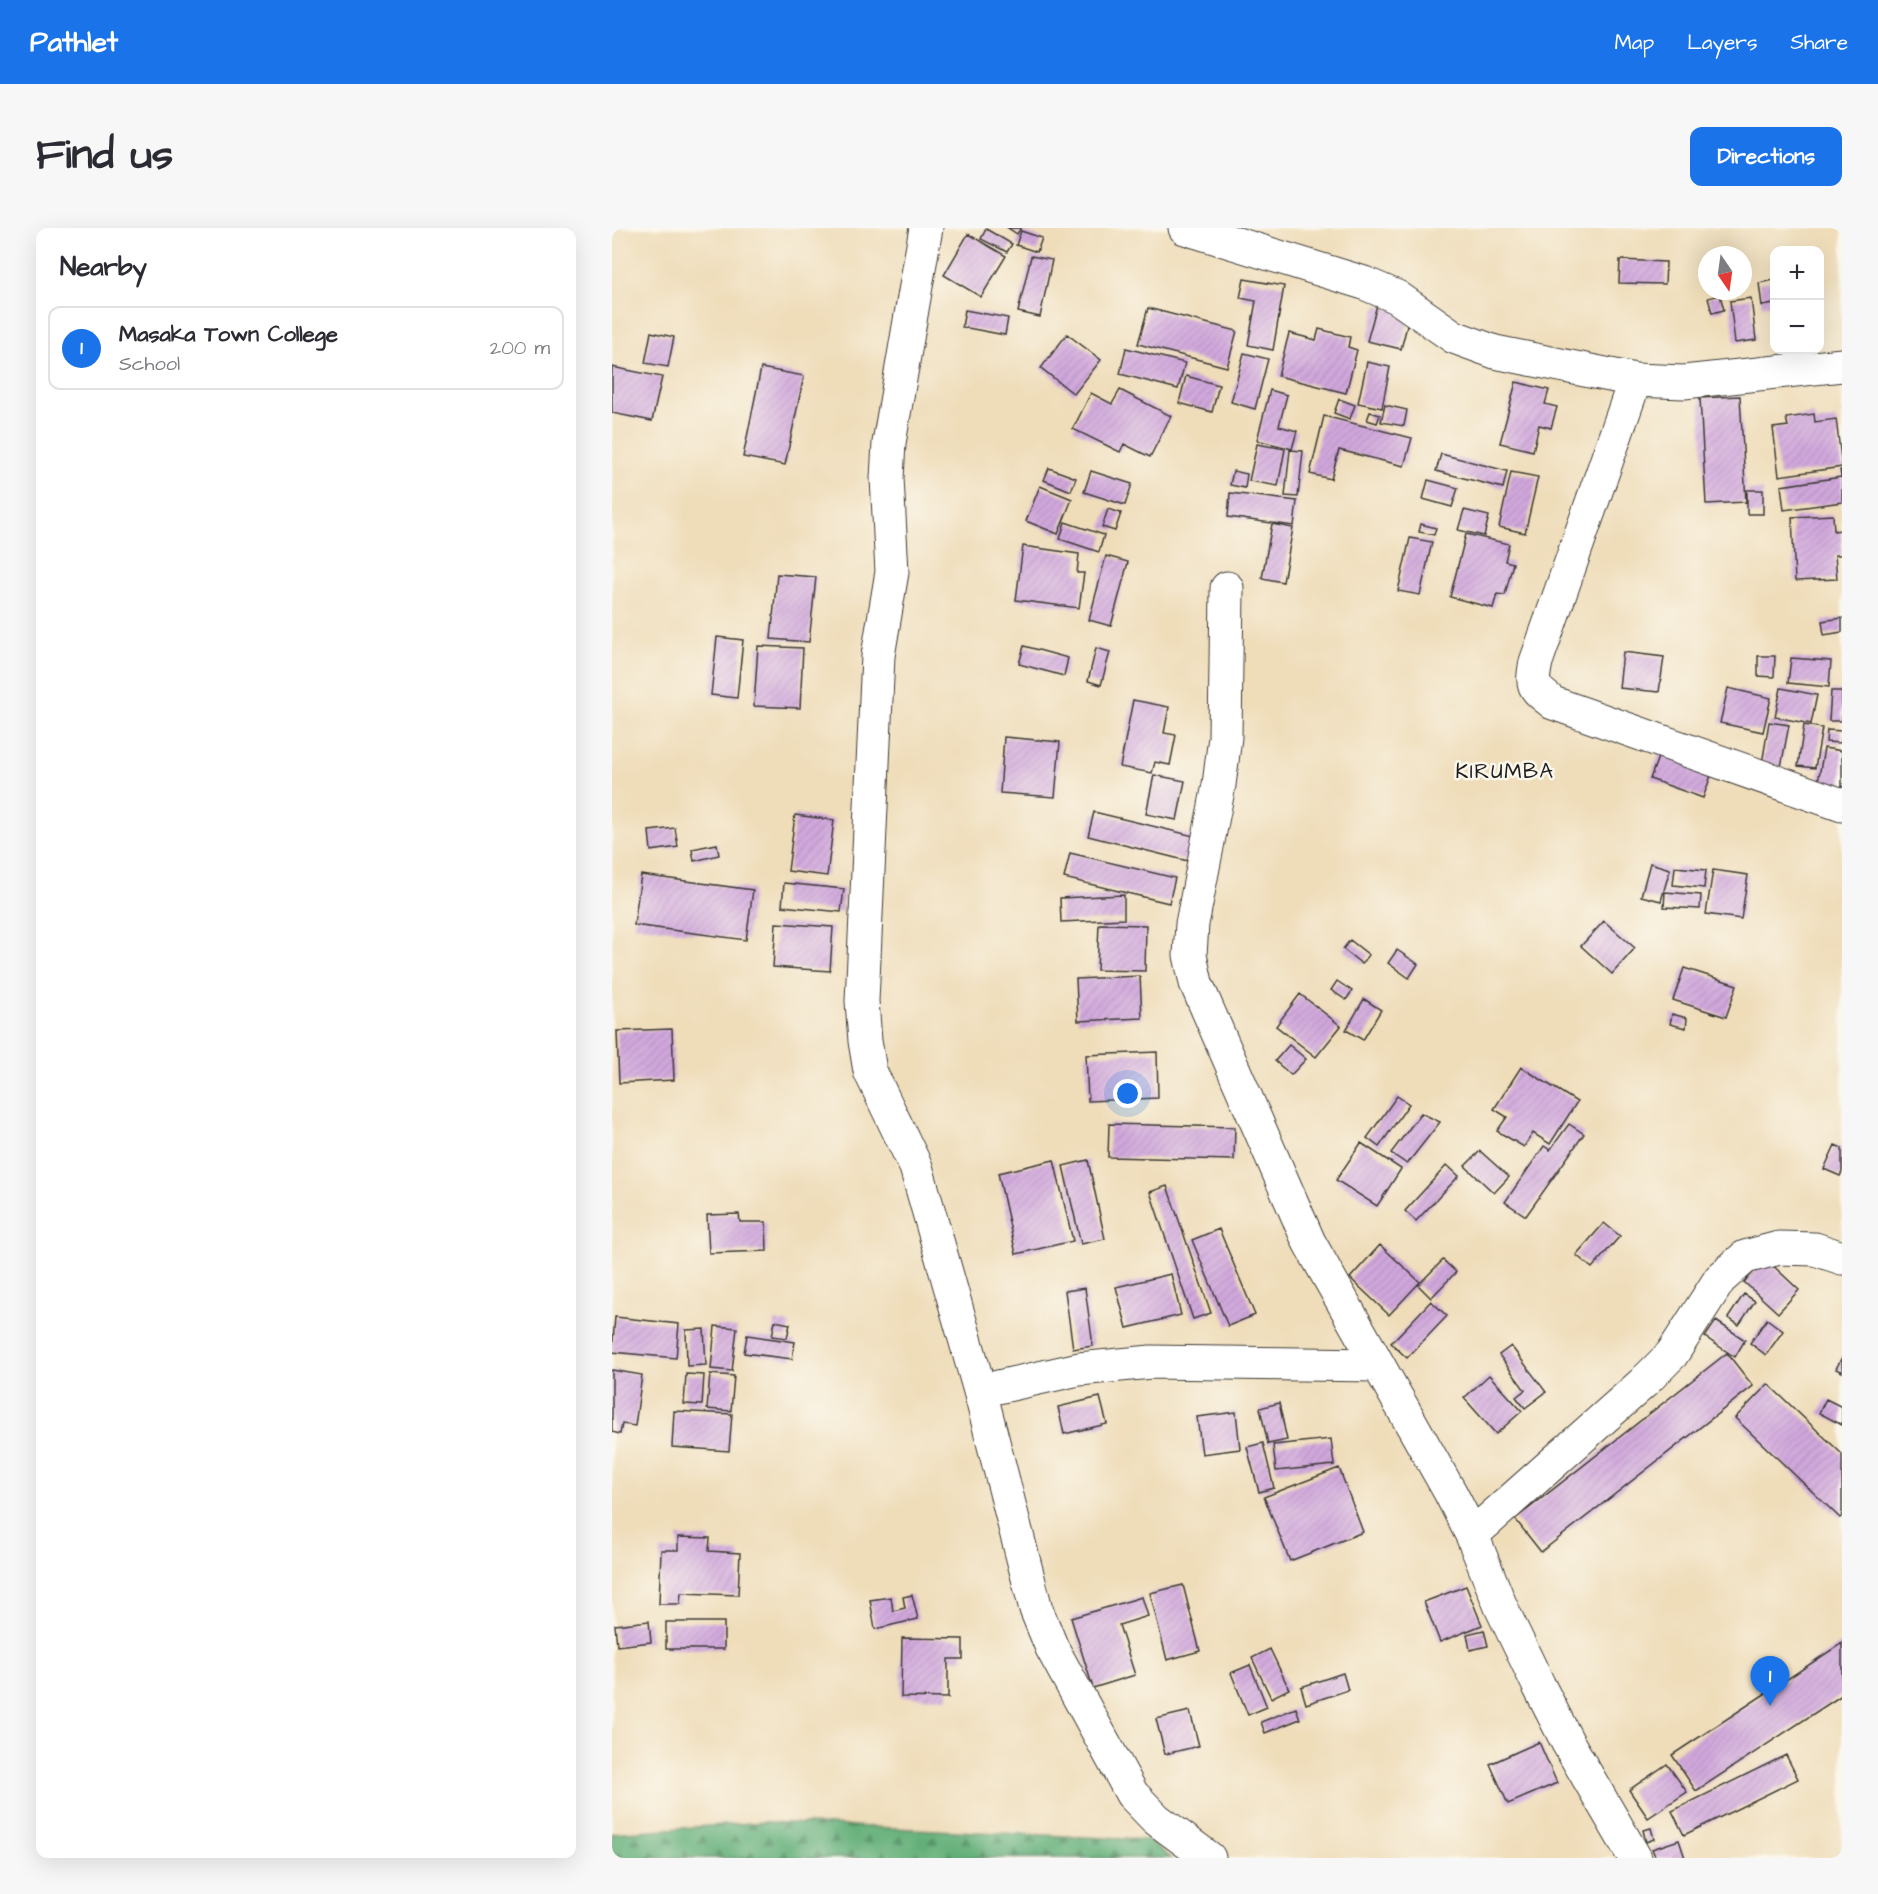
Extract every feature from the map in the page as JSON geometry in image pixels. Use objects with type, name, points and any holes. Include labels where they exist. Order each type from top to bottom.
[{"type":"street","points":[[926,228],[889,443],[887,478],[892,572],[878,656],[862,1001],[870,1071],[916,1167],[980,1391],[1036,1609],[1052,1648],[1132,1794],[1156,1820],[1209,1858]]},
{"type":"street","points":[[1185,228],[1364,284],[1398,297],[1454,337],[1495,352],[1635,380],[1684,382],[1842,365]]},
{"type":"street","points":[[1635,380],[1536,662],[1533,680],[1537,691],[1553,703],[1842,805]]},
{"type":"street","points":[[1227,588],[1225,737],[1219,785],[1192,924],[1190,955],[1196,982],[1309,1242],[1450,1492],[1472,1534],[1501,1607],[1539,1686],[1635,1858]]},
{"type":"street","points":[[1472,1534],[1672,1354],[1720,1279],[1745,1257],[1779,1248],[1815,1249],[1842,1258]]},
{"type":"street","points":[[980,1391],[1079,1369],[1151,1362],[1378,1365]]},
{"type":"green space","points":[[766,1822],[1148,1840],[1171,1858],[612,1858],[612,1833]]},
{"type":"building","points":[[1008,228],[1021,228],[1017,234]]},
{"type":"building","points":[[986,229],[1012,244],[1007,252],[981,239]]},
{"type":"building","points":[[1021,231],[1042,238],[1037,252],[1016,245]]},
{"type":"building","points":[[968,234],[1006,256],[981,297],[944,275]]},
{"type":"building","points":[[1031,256],[1052,260],[1040,317],[1018,312]]},
{"type":"building","points":[[1620,260],[1666,262],[1665,284],[1619,283]]},
{"type":"building","points":[[1244,279],[1284,286],[1273,350],[1248,345],[1256,301],[1240,298]]},
{"type":"building","points":[[1770,281],[1770,305],[1762,306],[1759,283]]},
{"type":"building","points":[[1709,300],[1721,300],[1724,310],[1712,313]]},
{"type":"building","points":[[1751,300],[1756,340],[1735,343],[1730,301]]},
{"type":"building","points":[[1377,305],[1410,314],[1401,349],[1367,341]]},
{"type":"building","points":[[1148,308],[1237,331],[1227,367],[1138,344]]},
{"type":"building","points":[[965,310],[1008,318],[1005,335],[962,327]]},
{"type":"building","points":[[1319,329],[1350,337],[1348,347],[1357,350],[1346,393],[1278,376],[1289,333],[1316,340]]},
{"type":"building","points":[[651,332],[674,337],[668,367],[645,363]]},
{"type":"building","points":[[1067,334],[1101,360],[1074,394],[1041,368]]},
{"type":"building","points":[[1126,348],[1185,363],[1178,389],[1120,374]]},
{"type":"building","points":[[1244,353],[1268,359],[1255,409],[1231,402]]},
{"type":"building","points":[[1367,362],[1390,367],[1382,408],[1358,403]]},
{"type":"building","points":[[612,367],[662,377],[652,421],[612,413]]},
{"type":"building","points":[[761,368],[804,376],[785,465],[743,457]]},
{"type":"building","points":[[1186,376],[1219,385],[1212,412],[1179,403]]},
{"type":"building","points":[[1516,382],[1549,390],[1545,404],[1557,407],[1551,428],[1539,425],[1533,451],[1500,443]]},
{"type":"building","points":[[1120,390],[1171,416],[1150,457],[1124,444],[1120,452],[1073,429],[1091,393],[1112,404]]},
{"type":"building","points":[[1270,390],[1287,395],[1279,426],[1297,431],[1292,449],[1257,440]]},
{"type":"building","points":[[1740,396],[1746,502],[1706,504],[1700,398]]},
{"type":"building","points":[[1339,399],[1355,405],[1350,419],[1334,413]]},
{"type":"building","points":[[1385,405],[1407,410],[1404,426],[1381,422]]},
{"type":"building","points":[[1370,412],[1380,415],[1377,423],[1367,420]]},
{"type":"building","points":[[1814,414],[1815,422],[1836,419],[1842,467],[1779,476],[1773,428],[1788,426],[1786,418]]},
{"type":"building","points":[[1324,416],[1412,438],[1404,466],[1339,450],[1331,479],[1310,474]]},
{"type":"building","points":[[1257,444],[1285,449],[1278,486],[1249,481]]},
{"type":"building","points":[[1290,450],[1303,451],[1298,497],[1285,496]]},
{"type":"building","points":[[1441,454],[1507,471],[1503,488],[1436,471]]},
{"type":"building","points":[[1049,468],[1076,478],[1071,491],[1044,480]]},
{"type":"building","points":[[1840,470],[1842,470],[1842,502],[1784,510],[1781,486],[1841,477]]},
{"type":"building","points":[[1091,471],[1132,484],[1125,505],[1084,492]]},
{"type":"building","points":[[1233,471],[1247,474],[1245,488],[1230,485]]},
{"type":"building","points":[[1511,472],[1538,477],[1525,533],[1499,527]]},
{"type":"building","points":[[1428,480],[1458,488],[1452,507],[1423,499]]},
{"type":"building","points":[[1040,486],[1072,499],[1058,534],[1026,521]]},
{"type":"building","points":[[1747,490],[1763,490],[1763,514],[1747,514]]},
{"type":"building","points":[[1230,493],[1297,501],[1294,526],[1228,517]]},
{"type":"building","points":[[1108,509],[1121,513],[1115,531],[1102,527]]},
{"type":"building","points":[[1464,510],[1489,516],[1484,536],[1458,530]]},
{"type":"building","points":[[1833,515],[1834,531],[1841,530],[1842,555],[1835,555],[1837,579],[1795,581],[1792,517]]},
{"type":"building","points":[[1065,522],[1104,535],[1099,552],[1060,539]]},
{"type":"building","points":[[1272,524],[1293,528],[1283,582],[1262,578]]},
{"type":"building","points":[[1421,524],[1436,528],[1434,535],[1419,532]]},
{"type":"building","points":[[1466,534],[1509,544],[1505,561],[1513,563],[1505,595],[1497,594],[1493,608],[1450,597]]},
{"type":"building","points":[[1410,538],[1432,542],[1420,595],[1398,591]]},
{"type":"building","points":[[1023,546],[1079,554],[1077,573],[1084,573],[1079,608],[1016,600]]},
{"type":"building","points":[[1106,556],[1128,562],[1111,626],[1089,620]]},
{"type":"building","points":[[777,574],[816,577],[809,642],[771,639]]},
{"type":"building","points":[[1842,618],[1842,632],[1824,635],[1822,621]]},
{"type":"building","points":[[717,637],[743,640],[737,698],[711,695]]},
{"type":"building","points":[[758,646],[803,648],[800,708],[754,706]]},
{"type":"building","points":[[1024,646],[1068,658],[1064,676],[1019,664]]},
{"type":"building","points":[[1096,648],[1110,652],[1101,685],[1088,681]]},
{"type":"building","points":[[1623,652],[1664,657],[1659,692],[1619,688]]},
{"type":"building","points":[[1758,656],[1775,656],[1774,677],[1758,676]]},
{"type":"building","points":[[1791,658],[1831,661],[1829,687],[1788,683]]},
{"type":"building","points":[[1728,688],[1771,698],[1763,732],[1720,723]]},
{"type":"building","points":[[1781,688],[1817,695],[1811,724],[1775,717]]},
{"type":"building","points":[[1831,691],[1842,691],[1842,721],[1829,721]]},
{"type":"building","points":[[1133,700],[1169,707],[1164,733],[1176,735],[1170,765],[1155,762],[1152,773],[1120,767]]},
{"type":"building","points":[[1769,722],[1789,725],[1781,767],[1762,764]]},
{"type":"building","points":[[1804,725],[1822,728],[1815,768],[1798,766]]},
{"type":"building","points":[[1827,730],[1842,731],[1841,743],[1826,742]]},
{"type":"building","points":[[1004,737],[1060,742],[1055,797],[1000,793]]},
{"type":"building","points":[[1824,748],[1842,751],[1842,792],[1817,788]]},
{"type":"building","points":[[1661,749],[1714,767],[1703,798],[1650,779]]},
{"type":"building","points":[[1154,775],[1185,781],[1177,820],[1146,814]]},
{"type":"building","points":[[1094,812],[1198,837],[1192,862],[1088,836]]},
{"type":"building","points":[[795,815],[834,820],[827,876],[788,871]]},
{"type":"building","points":[[675,828],[678,847],[651,851],[649,831]]},
{"type":"building","points":[[717,844],[719,855],[694,861],[692,849]]},
{"type":"building","points":[[1070,853],[1175,878],[1169,903],[1064,878]]},
{"type":"building","points":[[1650,863],[1670,869],[1661,901],[1641,896]]},
{"type":"building","points":[[1675,867],[1706,870],[1704,888],[1673,885]]},
{"type":"building","points":[[1713,870],[1748,875],[1741,919],[1706,914]]},
{"type":"building","points":[[641,875],[753,890],[746,940],[634,925]]},
{"type":"building","points":[[784,883],[844,889],[841,912],[782,906]]},
{"type":"building","points":[[1665,892],[1701,895],[1700,909],[1664,907]]},
{"type":"building","points":[[1124,895],[1124,919],[1061,922],[1060,898]]},
{"type":"building","points":[[1604,921],[1635,948],[1612,974],[1581,946]]},
{"type":"building","points":[[776,923],[833,927],[830,971],[773,967]]},
{"type":"building","points":[[1099,924],[1146,925],[1145,971],[1097,970]]},
{"type":"building","points":[[1350,940],[1369,955],[1362,964],[1343,949]]},
{"type":"building","points":[[1397,950],[1418,964],[1409,978],[1388,963]]},
{"type":"building","points":[[1684,968],[1737,985],[1726,1017],[1673,1000]]},
{"type":"building","points":[[1140,976],[1142,1018],[1078,1021],[1076,979]]},
{"type":"building","points":[[1337,981],[1352,991],[1346,1000],[1331,990]]},
{"type":"building","points":[[1300,994],[1341,1026],[1316,1057],[1276,1026]]},
{"type":"building","points":[[1364,999],[1381,1010],[1363,1040],[1346,1030]]},
{"type":"building","points":[[1672,1014],[1687,1018],[1686,1028],[1670,1024]]},
{"type":"building","points":[[672,1029],[674,1080],[619,1083],[617,1031]]},
{"type":"building","points":[[1289,1045],[1306,1059],[1291,1075],[1275,1061]]},
{"type":"building","points":[[1157,1052],[1158,1098],[1088,1101],[1086,1055]]},
{"type":"building","points":[[1521,1067],[1577,1102],[1550,1144],[1533,1133],[1524,1147],[1497,1131],[1507,1117],[1494,1109]]},
{"type":"building","points":[[1397,1096],[1409,1104],[1379,1147],[1367,1138]]},
{"type":"building","points":[[1421,1113],[1440,1122],[1407,1164],[1391,1153]]},
{"type":"building","points":[[1109,1124],[1235,1127],[1234,1160],[1108,1157]]},
{"type":"building","points":[[1569,1124],[1584,1134],[1526,1216],[1505,1202],[1544,1146],[1550,1150]]},
{"type":"building","points":[[1361,1143],[1401,1169],[1377,1206],[1336,1180]]},
{"type":"building","points":[[1835,1145],[1842,1148],[1840,1176],[1824,1169]]},
{"type":"building","points":[[1480,1151],[1509,1177],[1494,1193],[1465,1166]]},
{"type":"building","points":[[1054,1160],[1073,1241],[1016,1254],[998,1173]]},
{"type":"building","points":[[1088,1160],[1105,1239],[1081,1244],[1063,1166]]},
{"type":"building","points":[[1447,1165],[1459,1176],[1416,1221],[1405,1211]]},
{"type":"building","points":[[1167,1186],[1211,1313],[1193,1319],[1150,1192]]},
{"type":"building","points":[[739,1214],[740,1222],[766,1222],[767,1251],[709,1253],[707,1215]]},
{"type":"building","points":[[1604,1223],[1620,1236],[1592,1268],[1576,1255]]},
{"type":"building","points":[[1219,1229],[1255,1315],[1228,1326],[1192,1240]]},
{"type":"building","points":[[1380,1245],[1420,1282],[1389,1315],[1350,1278]]},
{"type":"building","points":[[1766,1259],[1799,1290],[1778,1313],[1744,1282]]},
{"type":"building","points":[[1443,1260],[1456,1272],[1431,1298],[1418,1285]]},
{"type":"building","points":[[1171,1274],[1181,1315],[1127,1328],[1116,1287]]},
{"type":"building","points":[[1085,1288],[1093,1346],[1073,1349],[1065,1291]]},
{"type":"building","points":[[1744,1294],[1755,1301],[1739,1325],[1728,1318]]},
{"type":"building","points":[[1431,1301],[1447,1316],[1407,1358],[1391,1343]]},
{"type":"building","points":[[615,1317],[679,1324],[676,1358],[612,1352]]},
{"type":"building","points":[[1767,1319],[1783,1331],[1766,1355],[1750,1343]]},
{"type":"building","points":[[775,1321],[790,1324],[787,1338],[772,1336]]},
{"type":"building","points":[[1716,1321],[1745,1340],[1735,1357],[1705,1337]]},
{"type":"building","points":[[715,1326],[737,1328],[732,1371],[711,1369]]},
{"type":"building","points":[[704,1329],[706,1365],[687,1366],[686,1330]]},
{"type":"building","points":[[747,1335],[795,1342],[792,1359],[744,1353]]},
{"type":"building","points":[[1511,1346],[1546,1392],[1525,1408],[1516,1397],[1525,1390],[1499,1355]]},
{"type":"building","points":[[1727,1353],[1753,1386],[1541,1552],[1515,1519]]},
{"type":"building","points":[[1842,1357],[1842,1372],[1836,1369]]},
{"type":"building","points":[[612,1370],[642,1375],[635,1426],[622,1424],[620,1434],[612,1432]]},
{"type":"building","points":[[686,1374],[704,1375],[702,1405],[684,1404]]},
{"type":"building","points":[[710,1374],[734,1376],[731,1411],[707,1409]]},
{"type":"building","points":[[1489,1375],[1522,1411],[1496,1434],[1464,1398]]},
{"type":"building","points":[[1768,1384],[1842,1454],[1842,1516],[1840,1518],[1735,1418]]},
{"type":"building","points":[[1100,1397],[1107,1424],[1064,1434],[1058,1407]]},
{"type":"building","points":[[1826,1399],[1842,1407],[1842,1425],[1819,1413]]},
{"type":"building","points":[[1279,1403],[1287,1440],[1268,1444],[1260,1408]]},
{"type":"building","points":[[674,1411],[732,1414],[729,1451],[672,1447]]},
{"type":"building","points":[[1236,1412],[1240,1449],[1202,1454],[1197,1417]]},
{"type":"building","points":[[1331,1439],[1334,1465],[1276,1471],[1273,1445]]},
{"type":"building","points":[[1263,1443],[1274,1488],[1259,1492],[1247,1447]]},
{"type":"building","points":[[1339,1468],[1363,1532],[1290,1561],[1264,1497]]},
{"type":"building","points":[[678,1537],[710,1538],[709,1551],[740,1553],[738,1595],[681,1593],[680,1604],[659,1604],[661,1550],[678,1550]]},
{"type":"building","points":[[1183,1585],[1200,1651],[1167,1660],[1150,1593]]},
{"type":"building","points":[[1466,1586],[1482,1625],[1440,1642],[1424,1602]]},
{"type":"building","points":[[912,1595],[918,1619],[875,1629],[870,1600],[891,1597],[893,1611],[905,1608],[903,1597]]},
{"type":"building","points":[[1142,1597],[1148,1616],[1119,1625],[1135,1675],[1093,1688],[1071,1618]]},
{"type":"building","points":[[649,1621],[651,1642],[617,1646],[615,1625]]},
{"type":"building","points":[[666,1622],[724,1622],[724,1649],[666,1649]]},
{"type":"building","points":[[1484,1630],[1488,1646],[1470,1650],[1467,1634]]},
{"type":"building","points":[[902,1638],[963,1639],[963,1659],[948,1659],[948,1698],[901,1697]]},
{"type":"building","points":[[1842,1643],[1842,1695],[1696,1791],[1672,1755]]},
{"type":"building","points":[[1270,1649],[1289,1689],[1271,1698],[1252,1658]]},
{"type":"building","points":[[1250,1665],[1267,1707],[1248,1715],[1231,1673]]},
{"type":"building","points":[[1343,1673],[1348,1690],[1306,1704],[1301,1687]]},
{"type":"building","points":[[1296,1708],[1300,1719],[1265,1733],[1261,1722]]},
{"type":"building","points":[[1190,1711],[1199,1746],[1165,1754],[1156,1719]]},
{"type":"building","points":[[1539,1742],[1557,1783],[1508,1804],[1490,1764]]},
{"type":"building","points":[[1786,1755],[1798,1779],[1684,1835],[1672,1811]]},
{"type":"building","points":[[1667,1764],[1687,1792],[1648,1818],[1629,1790]]},
{"type":"building","points":[[1651,1828],[1654,1839],[1646,1842],[1643,1830]]},
{"type":"building","points":[[1679,1840],[1685,1858],[1656,1858],[1652,1849]]},
{"type":"place","name":"Masaka Town College","points":[[1770,1706]]},
{"type":"district","name":"KIRUMBA","points":[[1505,771]]}]
